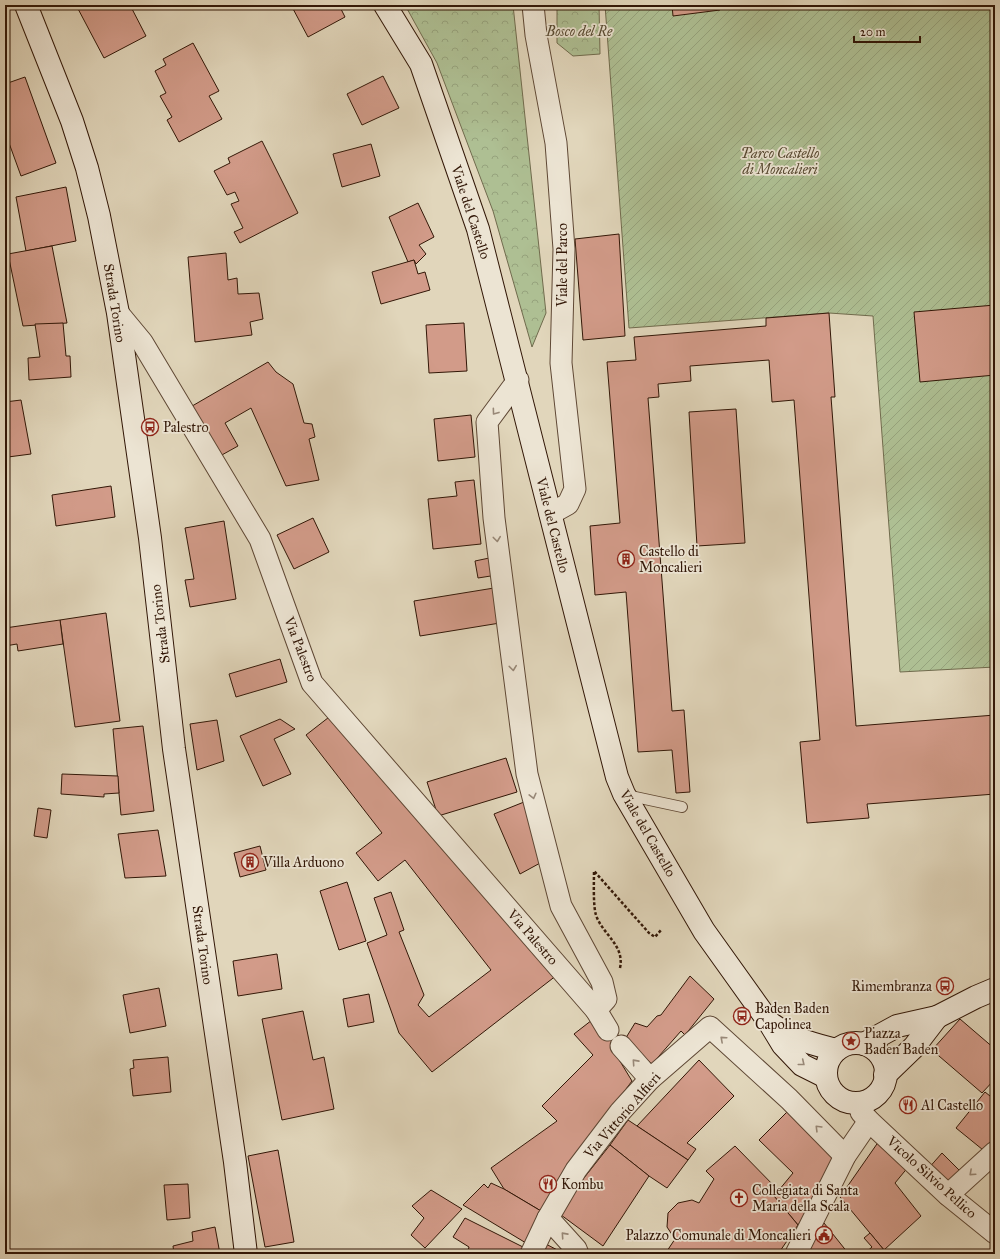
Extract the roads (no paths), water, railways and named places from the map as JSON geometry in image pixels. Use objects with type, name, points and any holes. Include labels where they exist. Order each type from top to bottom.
[{"type":"street","name":"Strada Torino","points":[[26,5],[72,121],[87,168],[100,216],[118,313],[150,538],[174,749],[235,1162],[246,1254]]},
{"type":"street","name":"Viale del Castello","points":[[385,5],[421,64],[478,229],[518,380],[550,514],[617,777],[624,794],[704,931],[769,1022],[783,1045],[802,1065],[826,1076]]},
{"type":"street","name":"Viale del Parco","points":[[534,5],[536,35],[556,143],[564,249],[561,363],[575,488],[568,504],[550,514]]},
{"type":"street","name":"Via Palestro","points":[[118,313],[142,342],[260,539],[312,683],[596,1010],[614,1038],[650,1079]]},
{"type":"street","points":[[518,380],[487,422],[494,518],[527,774],[561,906],[602,982],[606,999],[596,1010]]},
{"type":"street","points":[[864,1044],[897,1026],[937,1017],[995,989]]},
{"type":"street","points":[[886,1075],[914,1047],[937,1017]]},
{"type":"street","name":"Viale del Castello","points":[[769,1022],[790,1035],[836,1050]]},
{"type":"street","name":"Via Vittorio Alfieri","points":[[531,1254],[548,1218],[576,1170],[620,1112],[650,1079],[710,1027],[788,1099],[845,1156]]},
{"type":"street","points":[[796,1254],[845,1156],[865,1112],[870,1100],[878,1094],[886,1075],[880,1056],[873,1049],[864,1044],[854,1043],[845,1045],[836,1050],[830,1058],[826,1076],[829,1086],[834,1094],[865,1112]]},
{"type":"street","name":"Vicolo Silvio Pellico","points":[[865,1112],[948,1195],[995,1233]]},
{"type":"street","points":[[948,1195],[995,1152]]},
{"type":"street","points":[[548,1218],[576,1249],[578,1254]]},
{"type":"lane","points":[[624,794],[682,806]]},
{"type":"place","name":"Palestro","points":[[150,427]]},
{"type":"place","name":"Castello di Moncalieri","points":[[626,559]]},
{"type":"place","name":"Villa Arduono","points":[[250,862]]},
{"type":"place","name":"Rimembranza","points":[[945,986]]},
{"type":"place","name":"Baden Baden Capolinea","points":[[742,1016]]},
{"type":"place","name":"Piazza Baden Baden","points":[[851,1041]]},
{"type":"place","name":"Al Castello","points":[[908,1105]]},
{"type":"place","name":"Kombu","points":[[548,1184]]},
{"type":"place","name":"Collegiata di Santa Maria della Scala","points":[[739,1198]]},
{"type":"place","name":"Palazzo Comunale di Moncalieri","points":[[824,1235]]},
{"type":"park label","name":"Bosco del Re","points":[[579,31]]},
{"type":"park label","name":"Parco Castello di Moncalieri","points":[[780,162]]}]
